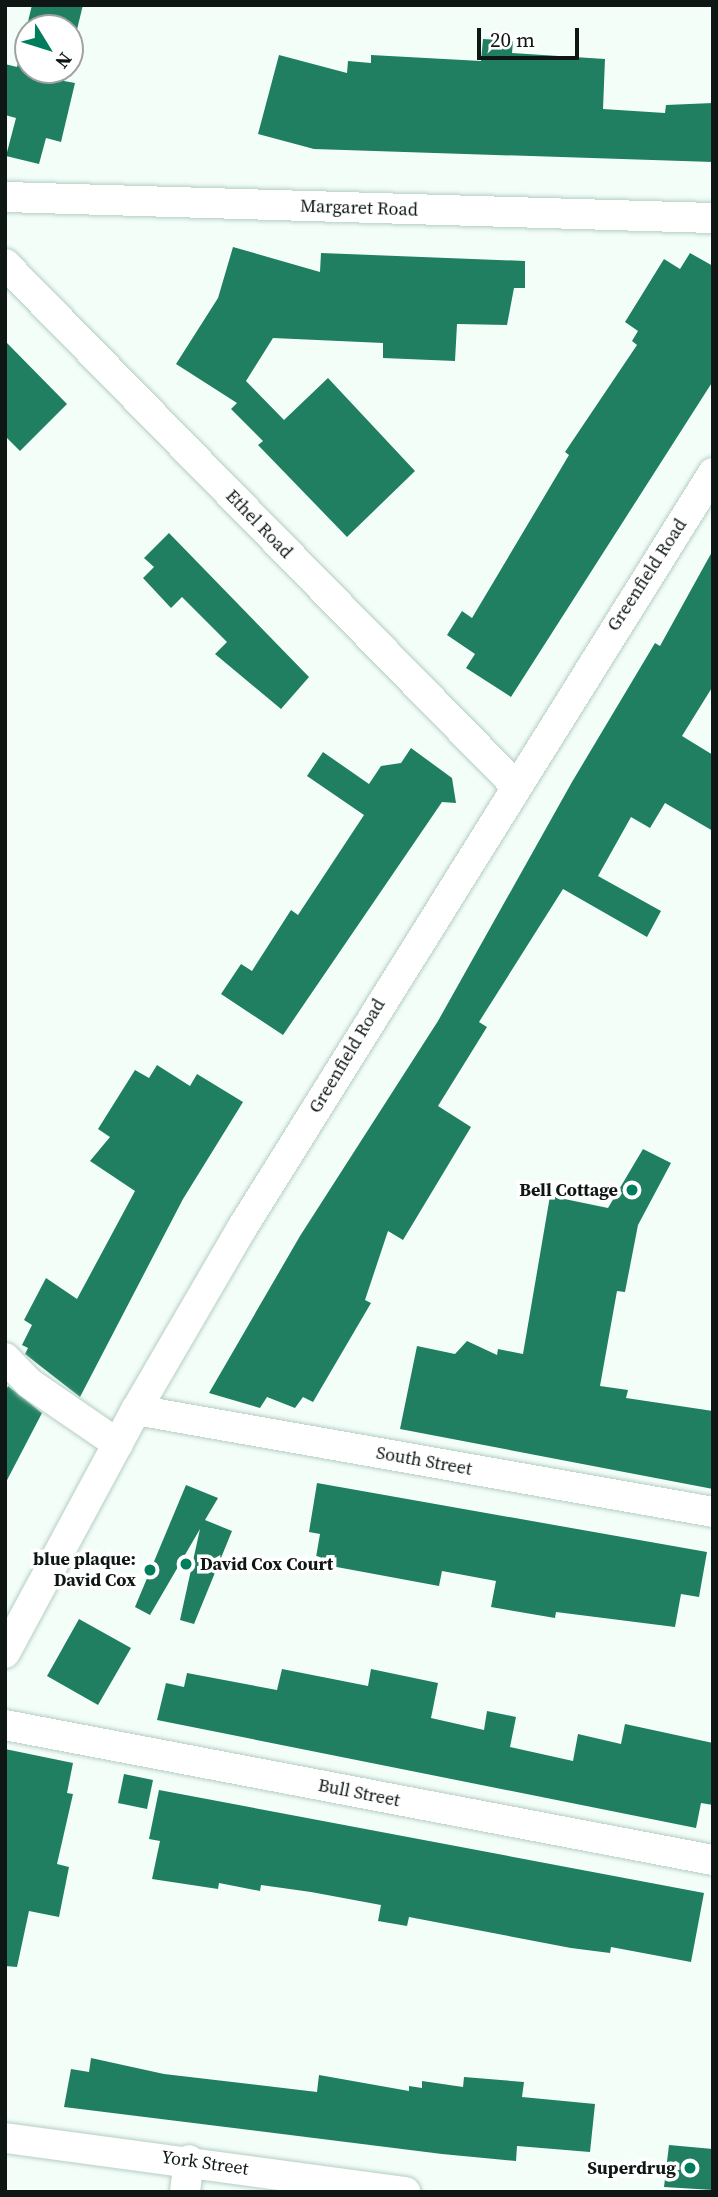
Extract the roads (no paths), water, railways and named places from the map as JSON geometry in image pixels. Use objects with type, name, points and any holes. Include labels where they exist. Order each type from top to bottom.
[{"type":"street","name":"Margaret Road","points":[[5,197],[713,218]]},
{"type":"street","name":"Ethel Road","points":[[5,264],[514,784]]},
{"type":"street","name":"Greenfield Road","points":[[5,1653],[135,1410],[514,784],[713,473]]},
{"type":"street","points":[[5,1358],[29,1383],[118,1444]]},
{"type":"street","name":"South Street","points":[[135,1410],[713,1513]]},
{"type":"street","name":"Bull Street","points":[[5,1725],[713,1860]]},
{"type":"street","name":"York Street","points":[[5,2138],[189,2160],[405,2192]]},
{"type":"street","points":[[185,2192],[189,2160]]},
{"type":"place","name":"Bell Cottage","points":[[632,1190]]},
{"type":"place","name":"David Cox Court","points":[[186,1564]]},
{"type":"place","name":"blue plaque: David Cox","points":[[150,1570]]},
{"type":"place","name":"Superdrug","points":[[690,2168]]}]
